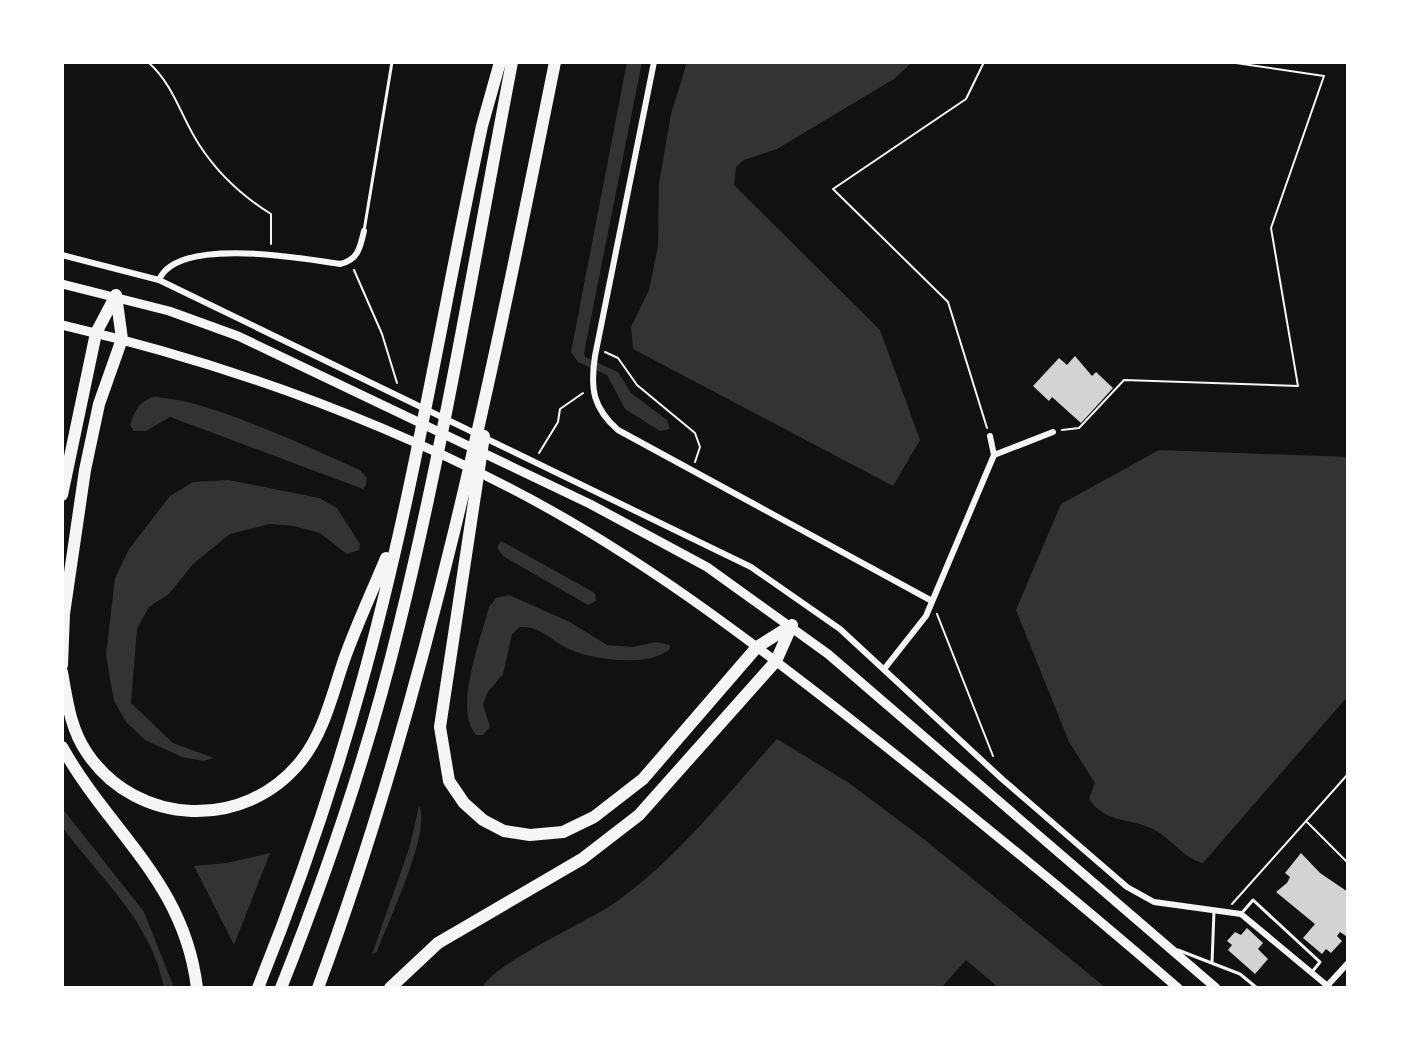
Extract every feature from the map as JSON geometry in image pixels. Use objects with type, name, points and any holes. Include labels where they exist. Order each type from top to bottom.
[{"type":"highway","points":[[258,988],[307,857],[360,690],[400,522],[479,141],[500,62]]},
{"type":"highway","points":[[281,988],[359,771],[399,626],[433,471],[512,62]]},
{"type":"highway","points":[[318,988],[390,780],[493,369],[555,62]]},
{"type":"highway","points":[[62,495],[96,333],[116,295]]},
{"type":"highway","points":[[62,665],[66,599],[85,470],[99,404],[122,339],[116,295]]},
{"type":"highway","points":[[493,369],[440,727],[442,756],[449,781],[464,803],[483,820],[504,831],[530,835],[563,832],[594,817],[643,779],[757,647],[792,625]]},
{"type":"highway","points":[[62,672],[76,733],[87,752],[120,788],[136,798],[187,812],[211,812],[252,800],[289,775],[313,742],[400,522]]},
{"type":"highway","points":[[390,988],[438,943],[614,837],[668,787],[776,661],[792,625]]},
{"type":"highway","points":[[62,747],[104,809],[149,864],[169,897],[187,939],[197,988]]},
{"type":"main road","points":[[62,284],[116,295],[238,336],[665,542],[736,584],[835,660],[1216,988]]},
{"type":"main road","points":[[62,325],[244,375],[393,432],[509,488],[663,579],[776,661],[1045,873],[1178,988]]},
{"type":"street","points":[[654,62],[595,356],[591,390],[596,406],[618,430],[932,601]]},
{"type":"street","points":[[159,280],[177,261],[196,256],[272,253],[340,264],[350,262],[358,254],[364,231]]},
{"type":"street","points":[[62,255],[159,280],[751,567],[840,629],[1002,779],[1127,887],[1154,902],[1241,914],[1328,987],[1348,963]]},
{"type":"street","points":[[994,455],[1053,432]]},
{"type":"street","points":[[885,668],[926,616],[994,455],[990,436]]},
{"type":"lane","points":[[364,231],[392,62]]},
{"type":"lane","points":[[1241,914],[1253,900],[1320,962],[1312,972]]},
{"type":"lane","points":[[1212,963],[1214,908]]},
{"type":"lane","points":[[1167,946],[1240,974],[1257,988]]},
{"type":"path","points":[[148,62],[170,85],[199,145],[241,196],[271,214],[272,253]]},
{"type":"path","points":[[984,62],[966,99],[833,189],[948,302],[990,436]]},
{"type":"path","points":[[1053,432],[1079,428],[1124,380],[1298,386],[1271,228],[1324,76],[1229,62]]},
{"type":"path","points":[[350,262],[382,334],[401,396]]},
{"type":"path","points":[[597,348],[618,358],[637,385],[695,433],[700,447],[691,470]]},
{"type":"path","points":[[535,461],[558,422],[560,409],[591,390]]},
{"type":"path","points":[[932,601],[1002,779]]},
{"type":"path","points":[[1225,910],[1348,774]]},
{"type":"path","points":[[1307,821],[1348,863]]},
{"type":"shaded area","points":[[627,62],[642,62],[584,353],[585,357],[618,372],[631,393],[667,420],[670,429],[660,431],[625,409],[607,375],[578,362],[571,352]]},
{"type":"shaded area","points":[[687,62],[912,62],[894,79],[777,149],[744,160],[736,167],[734,185],[880,330],[920,440],[893,486],[633,349],[631,327],[649,290],[658,246],[659,183],[671,114]]},
{"type":"shaded area","points":[[154,397],[202,406],[286,437],[360,470],[367,478],[366,485],[363,489],[170,417],[146,431],[134,431],[130,425],[136,411],[141,404]]},
{"type":"shaded area","points":[[1159,450],[1348,457],[1348,696],[1203,863],[1189,857],[1151,828],[1109,816],[1089,799],[1095,783],[1069,742],[1016,610],[1061,504]]},
{"type":"shaded area","points":[[229,480],[319,498],[337,508],[360,544],[359,550],[347,554],[320,533],[270,524],[230,534],[193,564],[169,594],[149,607],[137,629],[131,703],[173,743],[214,758],[203,761],[182,757],[145,740],[126,722],[114,701],[106,655],[115,578],[129,549],[170,496],[193,482]]},
{"type":"shaded area","points":[[501,541],[595,593],[596,601],[588,605],[503,556],[497,548]]},
{"type":"shaded area","points":[[509,595],[570,622],[607,645],[632,647],[656,642],[670,645],[669,650],[648,659],[593,657],[564,647],[541,632],[520,627],[512,634],[503,674],[487,693],[483,705],[490,727],[483,735],[476,735],[467,709],[475,655],[489,607],[496,598]]},
{"type":"shaded area","points":[[777,739],[849,783],[925,840],[1106,988],[999,988],[966,960],[941,988],[482,988],[504,967],[602,911],[638,885],[700,825]]},
{"type":"shaded area","points":[[419,806],[421,818],[414,856],[377,952],[372,954],[409,849]]},
{"type":"shaded area","points":[[62,808],[144,912],[174,988],[164,988],[158,964],[136,922],[62,827]]},
{"type":"shaded area","points":[[270,853],[234,945],[194,866],[227,863]]},
{"type":"building","points":[[1075,356],[1092,376],[1096,372],[1113,388],[1081,423],[1052,397],[1049,401],[1033,386],[1059,358],[1067,365]]},
{"type":"building","points":[[1301,853],[1320,873],[1348,892],[1348,934],[1346,936],[1340,932],[1337,936],[1342,941],[1331,953],[1326,949],[1322,954],[1303,938],[1315,924],[1276,892],[1287,883],[1290,877],[1285,873]]},
{"type":"building","points":[[1247,928],[1263,943],[1258,949],[1268,959],[1255,974],[1228,950],[1232,945],[1227,941],[1235,932],[1241,935]]}]
